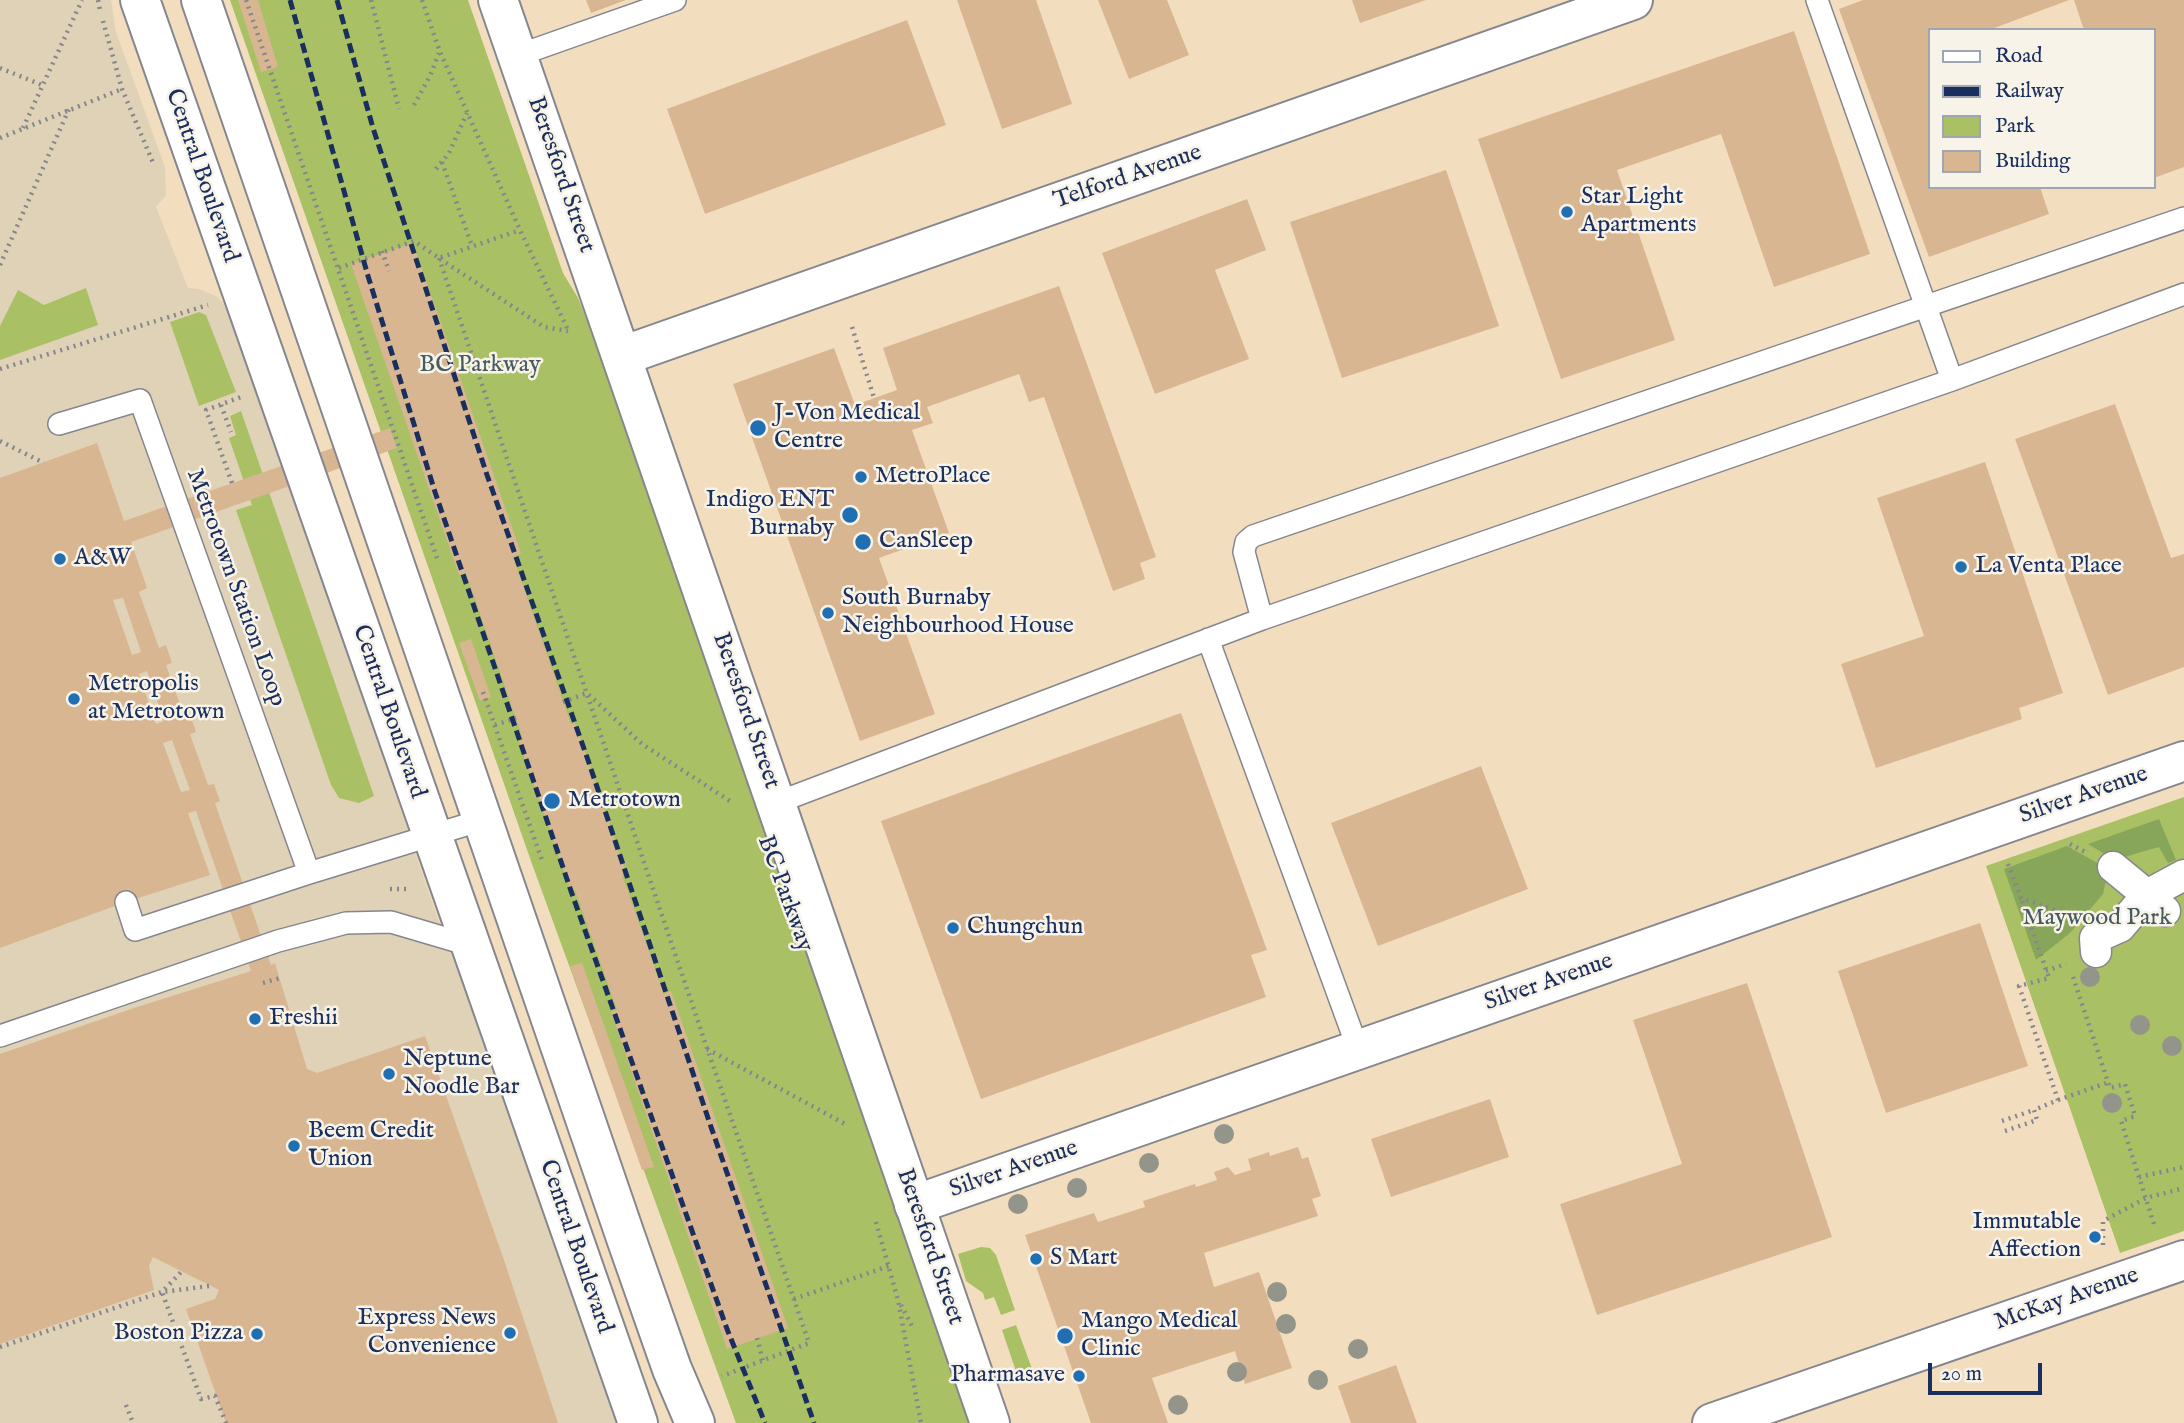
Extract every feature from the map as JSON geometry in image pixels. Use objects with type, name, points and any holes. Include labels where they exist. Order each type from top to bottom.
[{"type":"street","name":"Central Boulevard","points":[[140,0],[638,1423]]},
{"type":"street","points":[[201,0],[626,1238],[672,1369],[695,1423]]},
{"type":"street","name":"Beresford Street","points":[[498,0],[990,1423]]},
{"type":"street","name":"Telford Avenue","points":[[622,356],[1633,0]]},
{"type":"street","name":"Silver Avenue","points":[[914,1205],[2184,761]]},
{"type":"street","points":[[2113,867],[2156,903]]},
{"type":"street","points":[[2092,937],[2120,927],[2156,903],[2184,875]]},
{"type":"street","points":[[578,1253],[626,1238]]},
{"type":"street","name":"McKay Avenue","points":[[1712,1423],[2184,1260]]},
{"type":"lane","points":[[519,55],[675,0]]},
{"type":"lane","points":[[1817,0],[1952,380]]},
{"type":"lane","points":[[1262,619],[1244,552],[1246,542],[1253,536],[2184,218]]},
{"type":"lane","points":[[776,803],[1262,619],[1952,380],[2184,294]]},
{"type":"lane","name":"Metrotown Station Loop","points":[[59,424],[140,400],[309,873]]},
{"type":"lane","points":[[1208,639],[1359,1049]]},
{"type":"lane","points":[[126,902],[135,930],[482,820]]},
{"type":"lane","points":[[0,1036],[278,941],[346,923],[391,922],[469,945]]},
{"type":"path","points":[[23,128],[82,0]]},
{"type":"path","points":[[98,0],[122,89],[156,171]]},
{"type":"path","points":[[246,0],[440,568]]},
{"type":"path","points":[[371,0],[399,109]]},
{"type":"path","points":[[422,0],[440,52],[520,230],[576,341]]},
{"type":"path","points":[[414,104],[440,52]]},
{"type":"path","points":[[0,68],[42,85]]},
{"type":"path","points":[[0,138],[122,89]]},
{"type":"path","points":[[0,263],[69,109]]},
{"type":"path","points":[[436,169],[449,153],[467,112]]},
{"type":"path","points":[[442,162],[472,246]]},
{"type":"path","points":[[439,258],[520,230]]},
{"type":"path","points":[[332,270],[414,241],[544,327],[569,331]]},
{"type":"path","points":[[382,251],[388,271]]},
{"type":"path","points":[[439,258],[809,1343],[722,1376]]},
{"type":"path","points":[[0,369],[216,302]]},
{"type":"path","points":[[852,327],[874,398]]},
{"type":"path","points":[[232,483],[206,410],[245,396]]},
{"type":"path","points":[[221,405],[231,432]]},
{"type":"path","points":[[0,441],[44,463]]},
{"type":"path","points":[[482,691],[543,863]]},
{"type":"path","points":[[563,702],[587,693]]},
{"type":"path","points":[[587,693],[642,744],[733,803],[728,790]]},
{"type":"path","points":[[495,726],[516,718]]},
{"type":"path","points":[[2008,864],[2049,978],[2019,986],[2058,1100]]},
{"type":"path","points":[[2021,898],[2092,937]]},
{"type":"path","points":[[2046,971],[2068,963],[2110,1088],[2125,1084],[2135,1116],[2121,1121],[2155,1227]]},
{"type":"path","points":[[263,983],[280,978]]},
{"type":"path","points":[[707,1048],[850,1127],[845,1114]]},
{"type":"path","points":[[2002,1121],[2109,1082]]},
{"type":"path","points":[[2005,1131],[2038,1120],[2034,1110]]},
{"type":"path","points":[[2139,1177],[2184,1167]]},
{"type":"path","points":[[2104,1245],[2103,1221],[2146,1198],[2184,1188]]},
{"type":"path","points":[[875,1216],[898,1300],[920,1423]]},
{"type":"path","points":[[794,1299],[901,1262]]},
{"type":"path","points":[[162,1292],[182,1271]]},
{"type":"path","points":[[0,1347],[130,1300],[162,1292],[209,1286]]},
{"type":"path","points":[[162,1292],[201,1399],[215,1396],[226,1423]]},
{"type":"path","points":[[757,1338],[764,1361]]},
{"type":"path","points":[[126,1405],[133,1423]]},
{"type":"shaded area","points":[[0,0],[111,0],[116,32],[165,167],[166,195],[156,207],[188,288],[199,289],[218,297],[234,318],[433,905],[627,1423],[0,1423]]},
{"type":"green space","name":"BC Parkway","points":[[230,0],[468,0],[563,273],[578,298],[588,323],[970,1423],[736,1423],[532,864]]},
{"type":"green space","points":[[86,288],[98,325],[0,360],[0,326],[18,290],[44,305]]},
{"type":"green space","points":[[199,312],[206,315],[236,392],[199,406],[170,322]]},
{"type":"green space","points":[[241,411],[374,796],[359,803],[339,798],[331,785],[236,510],[252,505],[229,438],[236,435],[230,416]]},
{"type":"green space","name":"Maywood Park","points":[[2184,797],[2184,1231],[2120,1253],[1986,866]]},
{"type":"green space","points":[[2159,819],[2176,860],[2168,863],[2159,847],[2114,860],[2088,844]]},
{"type":"green space","points":[[2067,846],[2110,870],[2103,894],[2070,933],[2036,960],[2004,869]]},
{"type":"green space","points":[[981,1247],[990,1248],[996,1255],[1015,1310],[1001,1315],[994,1297],[985,1300],[983,1293],[966,1281],[958,1254]]},
{"type":"green space","points":[[1016,1325],[1035,1377],[1020,1383],[1002,1330]]},
{"type":"building","points":[[238,0],[258,0],[278,67],[261,72]]},
{"type":"building","points":[[586,0],[626,0],[591,13]]},
{"type":"building","points":[[957,0],[1036,0],[1072,104],[1002,129]]},
{"type":"building","points":[[1098,0],[1167,0],[1189,55],[1129,79]]},
{"type":"building","points":[[1352,0],[1426,0],[1360,23]]},
{"type":"building","points":[[1863,0],[2069,0],[1994,28],[1928,28],[1928,189],[2041,189],[2049,214],[1929,257],[1839,9]]},
{"type":"building","points":[[2074,0],[2184,0],[2184,167],[2156,177],[2156,28],[2083,28]]},
{"type":"building","points":[[907,20],[946,125],[705,214],[667,109]]},
{"type":"building","name":"Star Light Apartments","points":[[1794,31],[1870,254],[1774,287],[1721,134],[1617,170],[1675,340],[1561,379],[1478,139]]},
{"type":"building","points":[[1446,170],[1499,326],[1342,378],[1290,222]]},
{"type":"building","points":[[1247,199],[1266,250],[1215,270],[1249,359],[1155,394],[1102,253]]},
{"type":"building","points":[[413,243],[521,553],[513,557],[571,724],[575,723],[626,873],[622,875],[664,994],[671,991],[788,1328],[727,1349],[611,1012],[617,1010],[575,890],[571,891],[519,741],[523,739],[466,573],[459,575],[351,264]]},
{"type":"building","points":[[1059,286],[1156,557],[1140,563],[1145,579],[1113,591],[1044,397],[1029,402],[1019,374],[927,407],[933,423],[912,430],[949,533],[879,558],[935,714],[860,741],[733,384],[834,348],[855,405],[897,390],[883,348]]},
{"type":"building","points":[[2115,404],[2171,558],[2184,554],[2184,667],[2108,695],[2015,439]]},
{"type":"building","points":[[390,428],[397,448],[131,542],[147,588],[139,592],[159,648],[166,645],[172,663],[166,665],[184,716],[190,714],[196,732],[190,734],[208,785],[214,784],[220,801],[215,803],[271,965],[275,963],[307,1069],[317,1073],[425,1036],[558,1423],[226,1423],[186,1309],[215,1299],[219,1290],[153,1257],[149,1266],[154,1290],[0,1344],[0,1054],[251,971],[196,811],[188,813],[210,875],[0,948],[0,478],[97,443],[124,521]],"holes":[[[123,598],[141,652],[132,655],[113,600]],[[147,671],[164,721],[156,724],[139,674]],[[172,740],[190,790],[181,792],[163,743]]]},
{"type":"building","name":"La Venta Place","points":[[1985,462],[2063,693],[2019,708],[2022,719],[1876,768],[1841,664],[1924,636],[1877,498]]},
{"type":"building","points":[[471,639],[491,697],[480,701],[459,643]]},
{"type":"building","points":[[1181,713],[1267,950],[1251,955],[1266,997],[981,1099],[881,821]]},
{"type":"building","points":[[1481,766],[1528,889],[1378,946],[1331,823]]},
{"type":"building","points":[[1980,923],[2028,1066],[1886,1113],[1838,971]]},
{"type":"building","points":[[582,963],[654,1167],[642,1170],[570,966]]},
{"type":"building","points":[[1747,983],[1832,1237],[1597,1315],[1560,1204],[1682,1164],[1633,1020]]},
{"type":"building","points":[[1490,1099],[1509,1157],[1391,1197],[1371,1139]]},
{"type":"building","points":[[1298,1147],[1302,1159],[1308,1157],[1321,1196],[1312,1199],[1318,1216],[1204,1253],[1214,1287],[1259,1272],[1292,1368],[1245,1384],[1235,1351],[1152,1378],[1168,1423],[1091,1423],[1025,1235],[1094,1213],[1098,1222],[1145,1207],[1143,1201],[1195,1184],[1196,1187],[1217,1180],[1214,1172],[1228,1167],[1235,1175],[1251,1170],[1248,1159],[1269,1152],[1270,1156]]},
{"type":"building","points":[[1396,1365],[1417,1423],[1351,1423],[1338,1386]]},
{"type":"railway","points":[[290,0],[368,276],[435,492],[571,891],[727,1329],[765,1423]]},
{"type":"railway","points":[[337,0],[373,128],[487,475],[588,760],[814,1423]]},
{"type":"place","name":"Star Light Apartments","points":[[1567,212]]},
{"type":"place","name":"J-Von Medical Centre","points":[[758,428]]},
{"type":"place","name":"MetroPlace","points":[[861,477]]},
{"type":"place","name":"Indigo ENT Burnaby","points":[[850,515]]},
{"type":"place","name":"CanSleep","points":[[863,542]]},
{"type":"place","name":"A&W","points":[[60,559]]},
{"type":"place","name":"La Venta Place","points":[[1961,567]]},
{"type":"place","name":"South Burnaby Neighbourhood House","points":[[828,613]]},
{"type":"place","name":"Metropolis at Metrotown","points":[[74,699]]},
{"type":"place","name":"Metrotown","points":[[552,801]]},
{"type":"place","name":"Chungchun","points":[[953,928]]},
{"type":"place","name":"Freshii","points":[[255,1019]]},
{"type":"place","name":"Neptune Noodle Bar","points":[[389,1074]]},
{"type":"place","name":"Beem Credit Union","points":[[294,1146]]},
{"type":"place","name":"Immutable Affection","points":[[2095,1237]]},
{"type":"place","name":"S Mart","points":[[1036,1259]]},
{"type":"place","name":"Express News Convenience","points":[[510,1333]]},
{"type":"place","name":"Boston Pizza","points":[[257,1334]]},
{"type":"place","name":"Mango Medical Clinic","points":[[1065,1336]]},
{"type":"place","name":"Pharmasave","points":[[1079,1376]]}]
